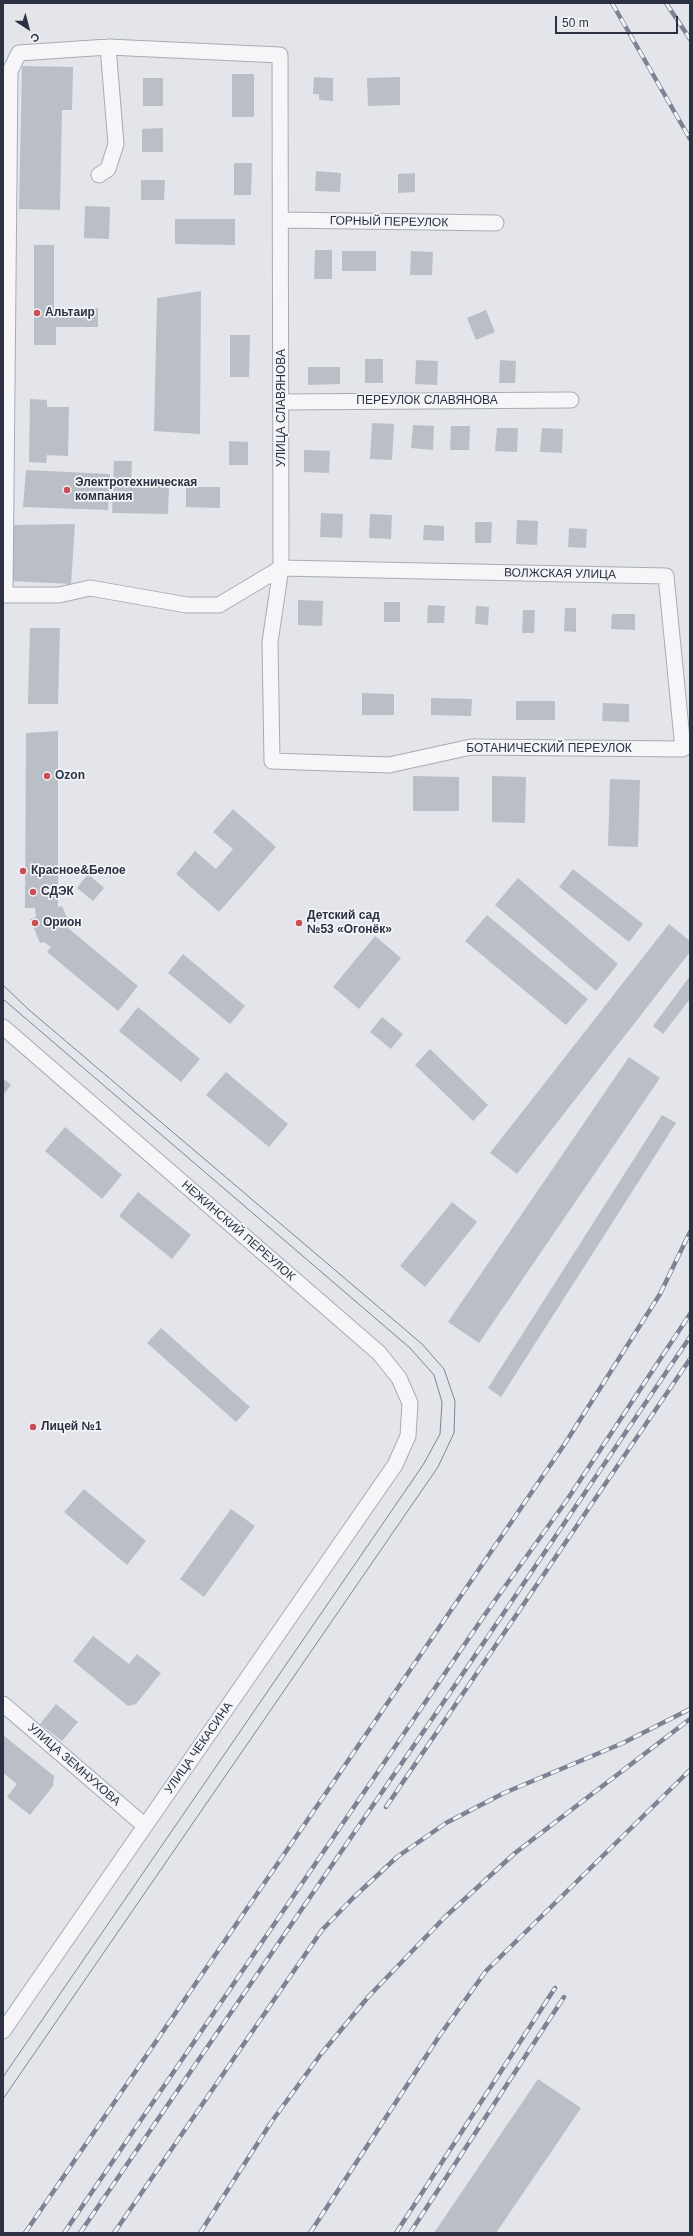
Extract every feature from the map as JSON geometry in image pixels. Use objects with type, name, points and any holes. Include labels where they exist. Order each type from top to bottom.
[{"type":"street","name":"УЛИЦА СЛАВЯНОВА","points":[[108,47],[280,54],[282,402],[281,568],[270,642],[272,761]]},
{"type":"street","points":[[100,175],[108,169],[116,144],[108,47],[19,53],[10,71],[5,369],[5,595],[59,595],[90,588],[187,605],[219,605],[281,568]]},
{"type":"street","name":"ГОРНЫЙ ПЕРЕУЛОК","points":[[281,220],[496,224]]},
{"type":"street","name":"ПЕРЕУЛОК СЛАВЯНОВА","points":[[282,402],[571,400]]},
{"type":"street","name":"ВОЛЖСКАЯ УЛИЦА","points":[[281,568],[666,576],[683,749]]},
{"type":"street","name":"БОТАНИЧЕСКИЙ ПЕРЕУЛОК","points":[[272,761],[388,765],[471,747],[683,749]]},
{"type":"street","name":"НЕЖИНСКИЙ ПЕРЕУЛОК","points":[[3,1027],[379,1353],[399,1378],[410,1403],[408,1436],[395,1465]]},
{"type":"street","name":"УЛИЦА ЧЕКАСИНА","points":[[3,2031],[395,1465]]},
{"type":"street","name":"УЛИЦА ЗЕМНУХОВА","points":[[3,1704],[145,1826]]},
{"type":"building","points":[[22,66],[73,67],[72,110],[62,110],[60,210],[19,209]]},
{"type":"building","points":[[232,74],[254,74],[254,117],[232,117]]},
{"type":"building","points":[[314,77],[333,78],[333,101],[319,100],[319,94],[313,94]]},
{"type":"building","points":[[400,77],[400,105],[368,106],[367,78]]},
{"type":"building","points":[[143,78],[163,78],[163,106],[143,106]]},
{"type":"building","points":[[163,128],[163,152],[142,152],[142,129]]},
{"type":"building","points":[[234,163],[252,163],[251,195],[234,195]]},
{"type":"building","points":[[316,171],[341,173],[340,192],[315,191]]},
{"type":"building","points":[[415,173],[415,192],[398,193],[398,174]]},
{"type":"building","points":[[141,180],[165,180],[164,200],[141,200]]},
{"type":"building","points":[[85,206],[110,207],[109,239],[84,238]]},
{"type":"building","points":[[175,219],[235,219],[235,245],[175,244]]},
{"type":"building","points":[[34,245],[54,245],[54,309],[98,308],[98,327],[56,327],[56,345],[34,345]]},
{"type":"building","points":[[315,250],[332,250],[332,279],[314,279]]},
{"type":"building","points":[[342,251],[376,251],[376,271],[342,271]]},
{"type":"building","points":[[411,251],[433,252],[432,275],[410,275]]},
{"type":"building","points":[[201,291],[200,434],[154,431],[157,298]]},
{"type":"building","points":[[486,310],[495,332],[476,340],[467,318]]},
{"type":"building","points":[[230,335],[250,335],[249,377],[230,377]]},
{"type":"building","points":[[365,359],[383,359],[383,383],[365,383]]},
{"type":"building","points":[[416,360],[438,361],[437,385],[415,384]]},
{"type":"building","points":[[500,360],[516,361],[515,383],[499,383]]},
{"type":"building","points":[[308,367],[340,367],[340,384],[308,385]]},
{"type":"building","points":[[30,399],[47,400],[47,407],[69,407],[68,456],[47,455],[46,463],[29,462]]},
{"type":"building","points":[[372,423],[394,424],[392,460],[370,459]]},
{"type":"building","points":[[413,425],[434,426],[433,450],[411,448]]},
{"type":"building","points":[[451,426],[470,426],[469,450],[450,450]]},
{"type":"building","points":[[497,428],[518,428],[517,452],[495,451]]},
{"type":"building","points":[[542,428],[563,429],[562,453],[540,452]]},
{"type":"building","points":[[229,441],[248,442],[248,465],[229,465]]},
{"type":"building","points":[[304,450],[330,451],[329,473],[304,472]]},
{"type":"building","points":[[114,461],[132,461],[131,485],[169,486],[168,514],[112,513]]},
{"type":"building","name":"Электротехническая компания","points":[[26,470],[110,474],[108,510],[23,507]]},
{"type":"building","points":[[186,487],[220,487],[220,508],[186,507]]},
{"type":"building","points":[[321,513],[343,514],[342,538],[320,537]]},
{"type":"building","points":[[370,514],[392,515],[391,539],[369,538]]},
{"type":"building","points":[[517,520],[538,521],[537,545],[516,544]]},
{"type":"building","points":[[475,522],[492,522],[491,543],[475,543]]},
{"type":"building","points":[[75,524],[71,584],[10,581],[13,525]]},
{"type":"building","points":[[424,525],[444,526],[444,541],[423,540]]},
{"type":"building","points":[[569,528],[587,529],[586,548],[568,547]]},
{"type":"building","points":[[298,600],[323,601],[322,626],[298,625]]},
{"type":"building","points":[[384,602],[400,602],[400,622],[384,622]]},
{"type":"building","points":[[428,605],[445,606],[444,623],[427,623]]},
{"type":"building","points":[[476,606],[489,607],[488,625],[475,624]]},
{"type":"building","points":[[565,608],[576,608],[576,632],[564,631]]},
{"type":"building","points":[[523,610],[535,610],[534,633],[522,633]]},
{"type":"building","points":[[612,614],[635,614],[635,630],[611,629]]},
{"type":"building","points":[[30,628],[60,628],[58,704],[28,704]]},
{"type":"building","points":[[362,693],[394,694],[394,715],[362,715]]},
{"type":"building","points":[[431,698],[472,699],[471,716],[431,715]]},
{"type":"building","points":[[516,701],[555,701],[555,720],[516,720]]},
{"type":"building","points":[[603,703],[629,704],[629,722],[602,721]]},
{"type":"building","points":[[58,731],[58,907],[62,906],[71,927],[68,928],[138,986],[118,1011],[47,952],[51,947],[44,942],[40,943],[30,919],[36,917],[35,908],[25,908],[26,733]]},
{"type":"building","points":[[413,776],[459,777],[459,811],[413,811]]},
{"type":"building","points":[[492,776],[526,777],[525,823],[492,822]]},
{"type":"building","points":[[610,779],[640,780],[638,847],[608,846]]},
{"type":"building","points":[[233,809],[276,847],[219,912],[176,874],[195,851],[216,869],[233,849],[213,832]]},
{"type":"building","points":[[573,869],[643,924],[629,942],[559,887]]},
{"type":"building","points":[[88,874],[104,888],[93,901],[77,888]]},
{"type":"building","points":[[518,878],[618,964],[596,991],[495,905]]},
{"type":"building","points":[[487,915],[588,999],[566,1025],[465,941]]},
{"type":"building","points":[[669,924],[690,941],[690,952],[517,1174],[490,1153]]},
{"type":"building","points":[[375,936],[401,958],[359,1009],[333,987]]},
{"type":"building","points":[[183,954],[245,1006],[230,1024],[168,973]]},
{"type":"building","points":[[690,976],[690,999],[663,1034],[653,1026]]},
{"type":"building","points":[[138,1007],[200,1059],[181,1082],[119,1031]]},
{"type":"building","points":[[382,1017],[403,1034],[391,1049],[370,1032]]},
{"type":"building","points":[[430,1049],[488,1105],[473,1121],[415,1065]]},
{"type":"building","points":[[629,1057],[660,1078],[479,1343],[448,1322]]},
{"type":"building","points":[[226,1072],[288,1124],[269,1147],[206,1095]]},
{"type":"building","points":[[3,1078],[11,1085],[3,1095]]},
{"type":"building","points":[[662,1115],[676,1123],[501,1397],[488,1388]]},
{"type":"building","points":[[65,1127],[122,1175],[102,1199],[45,1151]]},
{"type":"building","points":[[138,1192],[191,1235],[172,1259],[119,1216]]},
{"type":"building","points":[[452,1202],[477,1222],[425,1287],[400,1266]]},
{"type":"building","points":[[161,1328],[250,1407],[236,1422],[147,1343]]},
{"type":"building","points":[[84,1489],[146,1541],[127,1565],[64,1512]]},
{"type":"building","points":[[231,1509],[255,1526],[204,1597],[180,1579]]},
{"type":"building","points":[[93,1636],[129,1664],[137,1654],[161,1673],[136,1704],[128,1706],[73,1661]]},
{"type":"building","points":[[56,1704],[78,1722],[62,1741],[40,1724]]},
{"type":"building","points":[[3,1735],[54,1776],[53,1786],[30,1815],[7,1797],[17,1784],[3,1773]]},
{"type":"building","points":[[538,2079],[581,2108],[496,2233],[434,2233]]},
{"type":"tram line","points":[[3,985],[28,1009],[422,1344],[444,1369],[455,1401],[454,1433],[438,1467],[3,2099]]},
{"type":"tram line","points":[[3,999],[410,1348],[434,1375],[442,1402],[440,1434],[423,1465],[3,2077]]},
{"type":"railway","points":[[612,3],[690,139]]},
{"type":"railway","points":[[666,3],[690,39]]},
{"type":"railway","points":[[25,2233],[564,1445],[660,1294],[690,1232]]},
{"type":"railway","points":[[64,2233],[486,1613],[567,1500],[690,1314]]},
{"type":"railway","points":[[80,2233],[443,1703],[690,1337]]},
{"type":"railway","points":[[386,1807],[690,1359]]},
{"type":"railway","points":[[114,2233],[322,1930],[353,1898],[397,1857],[446,1823],[504,1793],[623,1743],[690,1709]]},
{"type":"railway","points":[[200,2233],[272,2121],[321,2054],[369,1996],[445,1917],[515,1853],[690,1719]]},
{"type":"railway","points":[[310,2233],[440,2035],[486,1971],[690,1770]]},
{"type":"railway","points":[[396,2233],[555,1988]]},
{"type":"railway","points":[[410,2233],[564,1997]]},
{"type":"place","name":"Альтаир","points":[[37,313]]},
{"type":"place","name":"Электротехническая компания","points":[[67,490]]},
{"type":"place","name":"Ozon","points":[[47,776]]},
{"type":"place","name":"Красное&Белое","points":[[23,871]]},
{"type":"place","name":"СДЭК","points":[[33,892]]},
{"type":"place","name":"Орион","points":[[35,923]]},
{"type":"place","name":"Детский сад №53 «Огонёк»","points":[[299,923]]},
{"type":"place","name":"Лицей №1","points":[[33,1427]]}]
